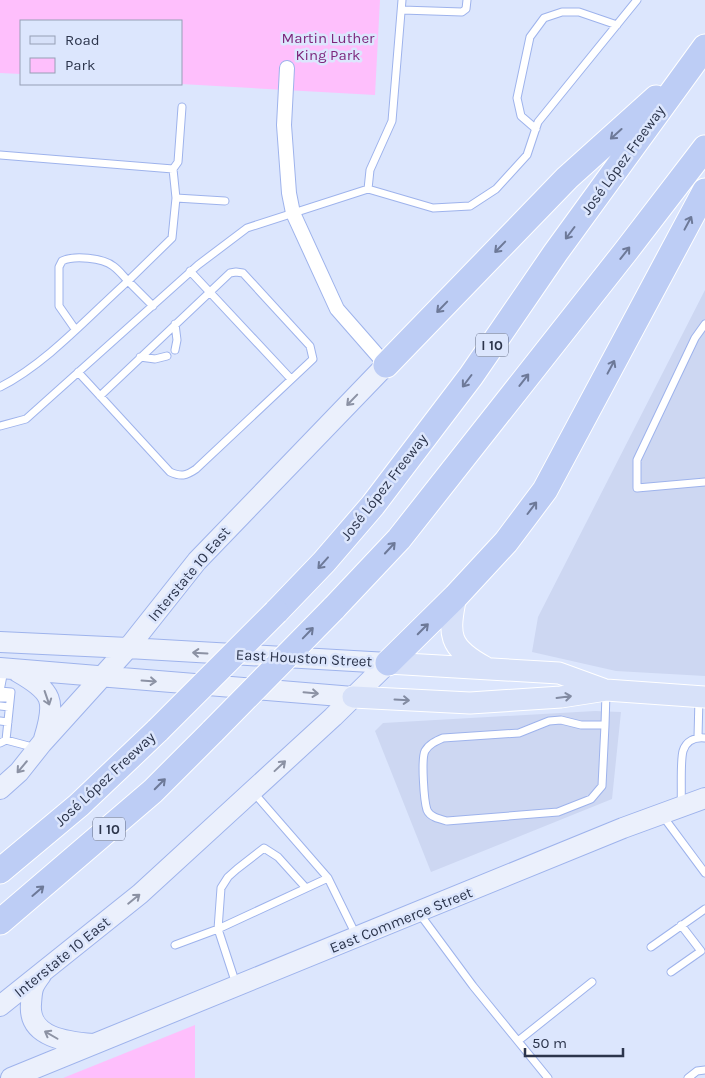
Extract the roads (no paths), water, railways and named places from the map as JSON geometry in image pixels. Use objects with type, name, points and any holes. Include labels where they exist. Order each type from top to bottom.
[{"type":"highway","points":[[386,365],[567,178],[698,56]]},
{"type":"highway","name":"José López Freeway","points":[[0,871],[79,805],[158,730],[324,562],[373,505],[471,376],[556,252],[698,56]]},
{"type":"highway","name":"I 10","points":[[0,922],[153,790],[214,731],[399,539],[626,252],[705,148]]},
{"type":"highway","points":[[388,663],[456,596],[506,542],[545,490],[705,191]]},
{"type":"main road","name":"Interstate 10 East","points":[[0,789],[19,772],[40,745],[128,648],[198,561],[386,365]]},
{"type":"main road","points":[[456,596],[450,627],[453,638],[460,650],[469,658],[488,668]]},
{"type":"main road","name":"East Houston Street","points":[[0,642],[560,673],[606,690]]},
{"type":"main road","name":"Interstate 10 East","points":[[0,1006],[140,894],[253,791],[388,663]]},
{"type":"main road","points":[[6,669],[38,683],[47,693],[50,702],[50,720],[40,745]]},
{"type":"main road","name":"East Houston Street","points":[[6,669],[353,697],[470,703],[561,697],[606,690],[702,697]]},
{"type":"main road","name":"East Commerce Street","points":[[11,1078],[418,912],[705,798]]},
{"type":"main road","points":[[44,971],[32,987],[30,1012],[35,1023],[56,1038],[69,1042],[98,1044]]},
{"type":"street","points":[[287,68],[284,125],[289,193],[293,213],[337,308],[386,365]]},
{"type":"lane","points":[[368,189],[370,170],[392,121],[402,0]]},
{"type":"lane","points":[[402,10],[462,12],[466,9],[467,0]]},
{"type":"lane","points":[[0,426],[26,419],[190,271],[247,228],[368,189],[433,208],[470,206],[496,189],[527,155],[538,122],[637,0]]},
{"type":"lane","points":[[536,129],[521,116],[517,98],[530,37],[544,18],[562,12],[579,12],[617,25]]},
{"type":"lane","points":[[0,387],[16,379],[41,361],[172,238],[176,198],[173,169],[178,162],[182,107]]},
{"type":"lane","points":[[0,155],[173,169]]},
{"type":"lane","points":[[176,198],[225,201]]},
{"type":"lane","points":[[75,329],[59,306],[60,267],[62,261],[69,258],[94,259],[112,265],[153,306]]},
{"type":"lane","points":[[190,271],[291,379]]},
{"type":"lane","points":[[78,372],[100,396],[170,472],[186,476],[196,470],[313,359],[310,346],[244,272],[230,273],[100,396]]},
{"type":"lane","points":[[175,324],[177,340],[175,350]]},
{"type":"lane","points":[[705,324],[694,338],[637,460],[637,488],[705,482]]},
{"type":"lane","points":[[140,357],[156,359],[167,356]]},
{"type":"lane","points":[[6,669],[0,691],[11,692],[4,722],[3,739],[40,745]]},
{"type":"lane","points":[[605,726],[581,725],[561,720],[549,721],[519,733],[443,738],[432,743],[424,752],[422,776],[427,810],[434,817],[447,821],[558,812],[591,798],[602,786],[605,726],[606,690]]},
{"type":"lane","points":[[681,807],[683,750],[691,740],[701,738],[702,697]]},
{"type":"lane","points":[[0,698],[10,698]]},
{"type":"lane","points":[[0,706],[9,707]]},
{"type":"lane","points":[[253,791],[328,878],[357,938]]},
{"type":"lane","points":[[661,814],[705,873]]},
{"type":"lane","points":[[237,987],[218,928],[221,888],[228,877],[264,848],[278,857],[306,888]]},
{"type":"lane","points":[[175,945],[218,928],[328,878]]},
{"type":"lane","points":[[651,947],[705,909]]},
{"type":"lane","points":[[418,912],[473,986],[548,1078]]},
{"type":"lane","points":[[671,972],[701,951],[681,925]]},
{"type":"lane","points":[[518,1041],[592,982]]},
{"type":"lane","points":[[688,1078],[697,1071],[705,1070]]},
{"type":"park label","name":"Martin Luther King Park","points":[[328,46]]}]
